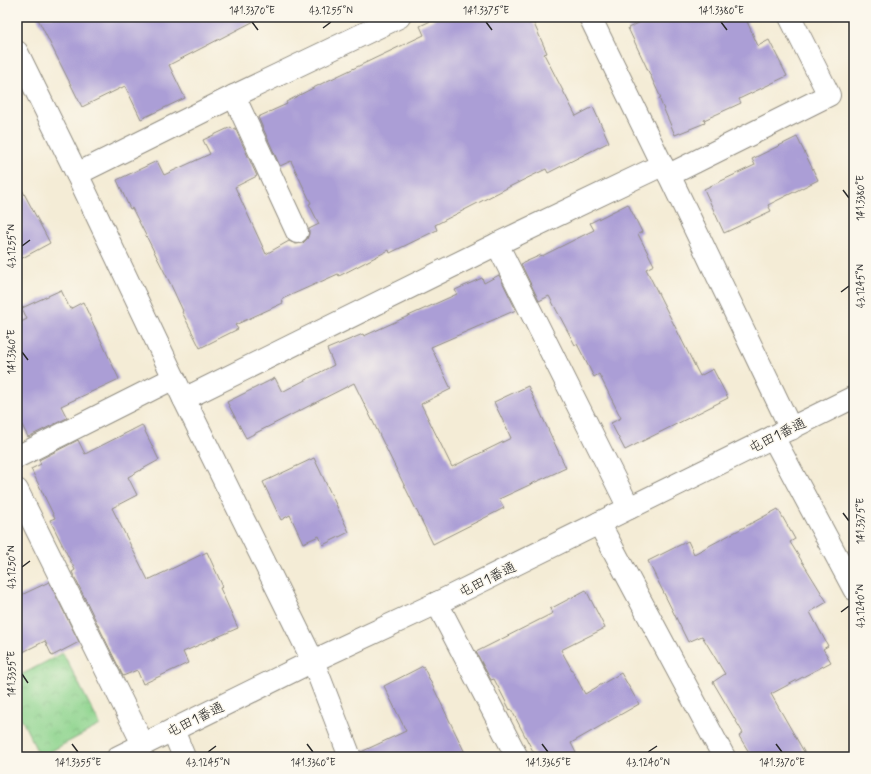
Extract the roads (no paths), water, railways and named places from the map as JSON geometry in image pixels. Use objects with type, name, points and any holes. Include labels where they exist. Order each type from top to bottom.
[{"type":"street","points":[[77,174],[234,96],[399,17]]},
{"type":"street","points":[[590,17],[666,170],[782,433],[854,589]]},
{"type":"street","points":[[184,399],[497,244],[666,170],[829,94],[790,17]]},
{"type":"street","points":[[17,52],[184,399],[314,661],[350,757]]},
{"type":"street","points":[[234,96],[297,232]]},
{"type":"street","points":[[497,244],[629,508]]},
{"type":"street","points":[[17,457],[174,378]]},
{"type":"street","name":"屯田1番通","points":[[118,757],[314,661],[437,603],[854,397]]},
{"type":"street","points":[[17,490],[144,744]]},
{"type":"street","points":[[599,523],[724,757]]},
{"type":"street","points":[[437,603],[517,757]]},
{"type":"street","points":[[173,730],[184,757]]}]
